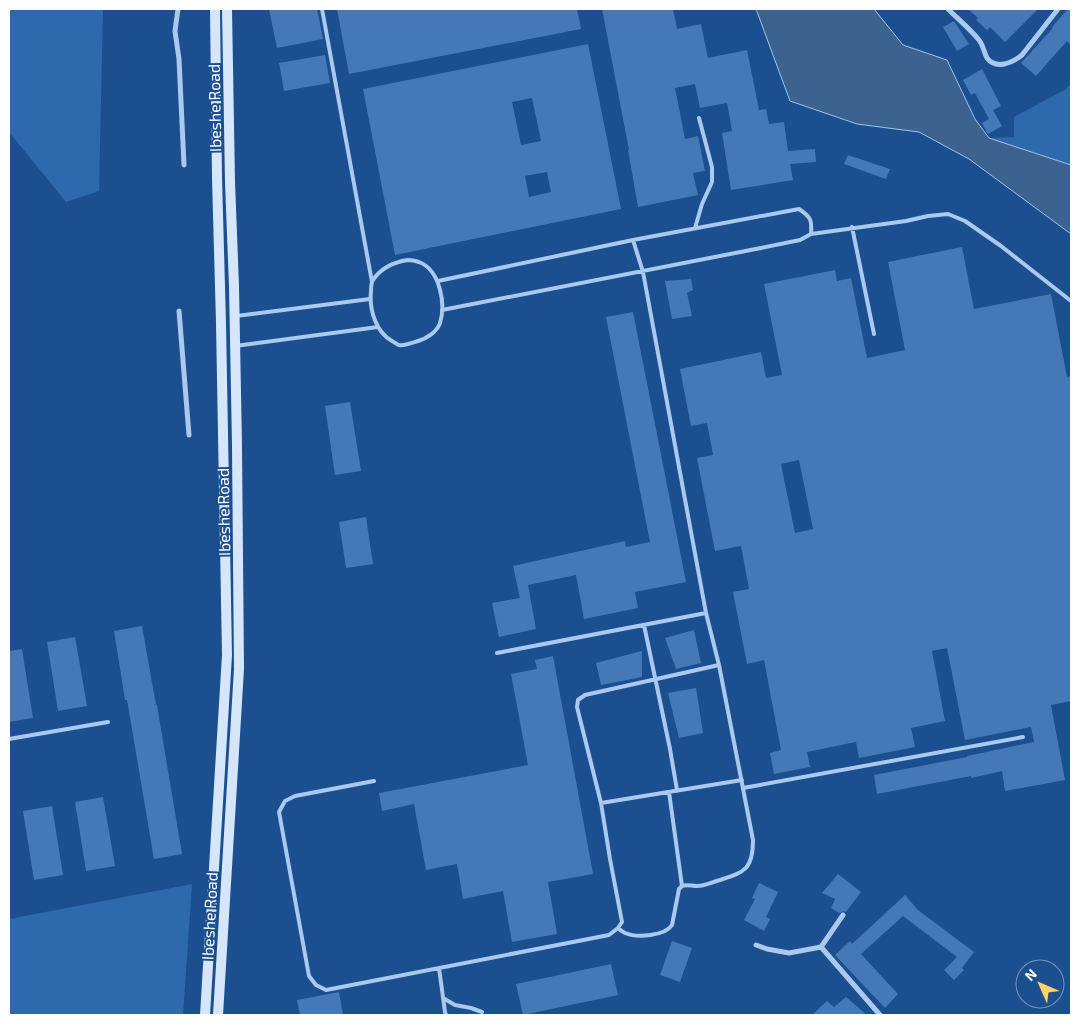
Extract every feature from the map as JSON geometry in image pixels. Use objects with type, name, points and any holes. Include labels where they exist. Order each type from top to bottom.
[{"type":"main road","name":"Ibeshe Road","points":[[205,1015],[226,656],[215,9]]},
{"type":"main road","name":"Ibeshe Road","points":[[218,1015],[239,669],[235,316],[230,182],[227,9]]},
{"type":"street","points":[[178,9],[175,31],[179,59],[184,165]]},
{"type":"street","points":[[948,9],[979,41],[988,58],[994,64],[1001,65],[1015,60],[1022,55],[1058,9]]},
{"type":"street","points":[[179,311],[189,434]]},
{"type":"street","points":[[756,945],[789,953],[821,947],[843,915]]},
{"type":"street","points":[[821,947],[880,1015]]},
{"type":"lane","points":[[322,9],[372,282],[370,299],[373,314],[384,336],[399,345],[427,338],[440,324],[442,310],[438,282],[430,270],[421,262],[408,260],[397,262],[383,269],[372,282]]},
{"type":"lane","points":[[695,228],[702,204],[712,182],[712,167],[699,118]]},
{"type":"lane","points":[[438,282],[633,240],[799,209],[809,215],[812,222],[811,234]]},
{"type":"lane","points":[[442,310],[800,240],[811,234],[948,214],[965,221],[994,241],[1071,301]]},
{"type":"lane","points":[[852,227],[874,334]]},
{"type":"lane","points":[[618,928],[626,933],[650,935],[664,932],[671,928],[679,889],[682,886],[687,884],[696,886],[708,884],[736,875],[745,870],[753,852],[752,832],[719,665],[706,613],[643,272],[633,240]]},
{"type":"lane","points":[[235,316],[370,299]]},
{"type":"lane","points":[[235,346],[378,327]]},
{"type":"lane","points":[[498,653],[706,613]]},
{"type":"lane","points":[[644,625],[670,749],[676,790]]},
{"type":"lane","points":[[374,781],[295,796],[285,801],[279,812],[309,976],[316,986],[326,990],[609,935],[622,922],[601,803],[577,707],[578,700],[585,695],[719,665]]},
{"type":"lane","points":[[9,739],[108,722]]},
{"type":"lane","points":[[743,788],[1023,737]]},
{"type":"lane","points":[[601,803],[742,780]]},
{"type":"lane","points":[[669,792],[682,886]]},
{"type":"lane","points":[[440,968],[446,1015]]},
{"type":"lane","points":[[443,998],[455,1005],[482,1012]]},
{"type":"shaded area","points":[[9,9],[103,9],[99,191],[66,202],[9,132]]},
{"type":"shaded area","points":[[756,9],[874,9],[903,45],[947,60],[975,119],[989,138],[1071,165],[1071,234],[969,159],[919,132],[857,124],[790,101]]},
{"type":"shaded area","points":[[1071,83],[1071,165],[989,138],[1014,137],[1014,117],[1066,89]]},
{"type":"shaded area","points":[[192,884],[183,1015],[9,1015],[9,919]]},
{"type":"building","points":[[269,9],[317,9],[323,39],[277,48]]},
{"type":"building","points":[[337,9],[577,9],[581,29],[349,74]]},
{"type":"building","points":[[602,9],[673,9],[677,29],[701,24],[708,58],[747,50],[759,110],[766,109],[769,124],[784,122],[788,151],[815,149],[816,162],[790,164],[793,180],[731,190],[722,133],[732,131],[727,103],[700,108],[695,84],[675,88],[685,139],[698,136],[705,171],[693,173],[698,195],[638,207]]},
{"type":"building","points":[[968,9],[1038,9],[1005,42],[990,27],[987,30]]},
{"type":"building","points":[[1068,9],[1071,9],[1071,45],[1067,41],[1036,76],[1021,63]]},
{"type":"building","points":[[954,21],[969,44],[957,51],[943,27]]},
{"type":"building","points":[[588,44],[621,209],[395,255],[363,89]],"holes":[[[532,98],[541,141],[521,145],[512,102]],[[547,172],[551,192],[529,197],[525,176]]]},
{"type":"building","points":[[325,55],[330,83],[284,91],[279,63]]},
{"type":"building","points":[[982,69],[1001,106],[993,110],[1002,126],[988,134],[982,123],[989,119],[975,93],[971,95],[963,80]]},
{"type":"building","points":[[848,155],[890,169],[886,179],[844,164]]},
{"type":"building","points":[[962,247],[974,309],[1051,294],[1067,377],[1071,376],[1071,701],[1051,705],[1065,780],[1005,791],[1002,771],[877,794],[874,775],[1034,742],[1031,727],[965,740],[947,648],[932,651],[945,721],[911,728],[915,747],[859,758],[856,742],[807,752],[810,767],[774,774],[770,753],[781,750],[764,660],[747,664],[733,592],[749,589],[741,546],[715,551],[697,458],[713,455],[707,423],[691,426],[680,369],[761,352],[766,378],[782,375],[764,284],[835,270],[837,281],[851,278],[867,358],[905,350],[888,262]],"holes":[[[799,460],[813,529],[795,533],[781,464]]]},
{"type":"building","points":[[691,279],[693,290],[687,293],[692,316],[672,319],[665,281]]},
{"type":"building","points":[[633,312],[686,582],[635,592],[638,608],[584,619],[576,575],[528,585],[536,629],[499,637],[492,603],[520,598],[513,566],[625,541],[626,547],[650,542],[606,317]]},
{"type":"building","points":[[350,402],[361,471],[335,475],[325,406]]},
{"type":"building","points":[[366,517],[373,564],[346,568],[339,522]]},
{"type":"building","points":[[142,626],[182,854],[154,859],[114,631]]},
{"type":"building","points":[[694,630],[701,663],[676,669],[665,638]]},
{"type":"building","points":[[75,637],[87,706],[58,711],[47,642]]},
{"type":"building","points":[[22,649],[33,718],[9,722],[9,651]]},
{"type":"building","points":[[642,651],[642,677],[601,685],[596,663]]},
{"type":"building","points":[[553,656],[593,874],[548,882],[557,934],[512,942],[503,891],[463,899],[457,864],[426,870],[414,804],[382,811],[379,793],[528,765],[511,674],[537,669],[535,660]]},
{"type":"building","points":[[696,688],[703,733],[679,738],[668,693]]},
{"type":"building","points":[[103,797],[115,866],[86,871],[75,802]]},
{"type":"building","points":[[52,806],[63,875],[34,880],[23,811]]},
{"type":"building","points":[[838,874],[861,892],[846,912],[839,913],[831,908],[835,899],[822,893]]},
{"type":"building","points":[[759,883],[778,892],[766,917],[770,919],[764,931],[744,920],[755,899],[752,898]]},
{"type":"building","points":[[905,895],[918,910],[974,952],[962,968],[964,970],[954,980],[944,970],[957,957],[903,916],[861,954],[898,994],[885,1008],[835,955],[850,941],[852,944]]},
{"type":"building","points":[[672,941],[692,948],[680,982],[660,975]]},
{"type":"building","points":[[611,964],[618,995],[523,1015],[516,984]]},
{"type":"building","points":[[339,992],[343,1015],[300,1015],[297,1000]]},
{"type":"building","points":[[846,997],[867,1015],[812,1015],[827,1001],[834,1007]]}]
